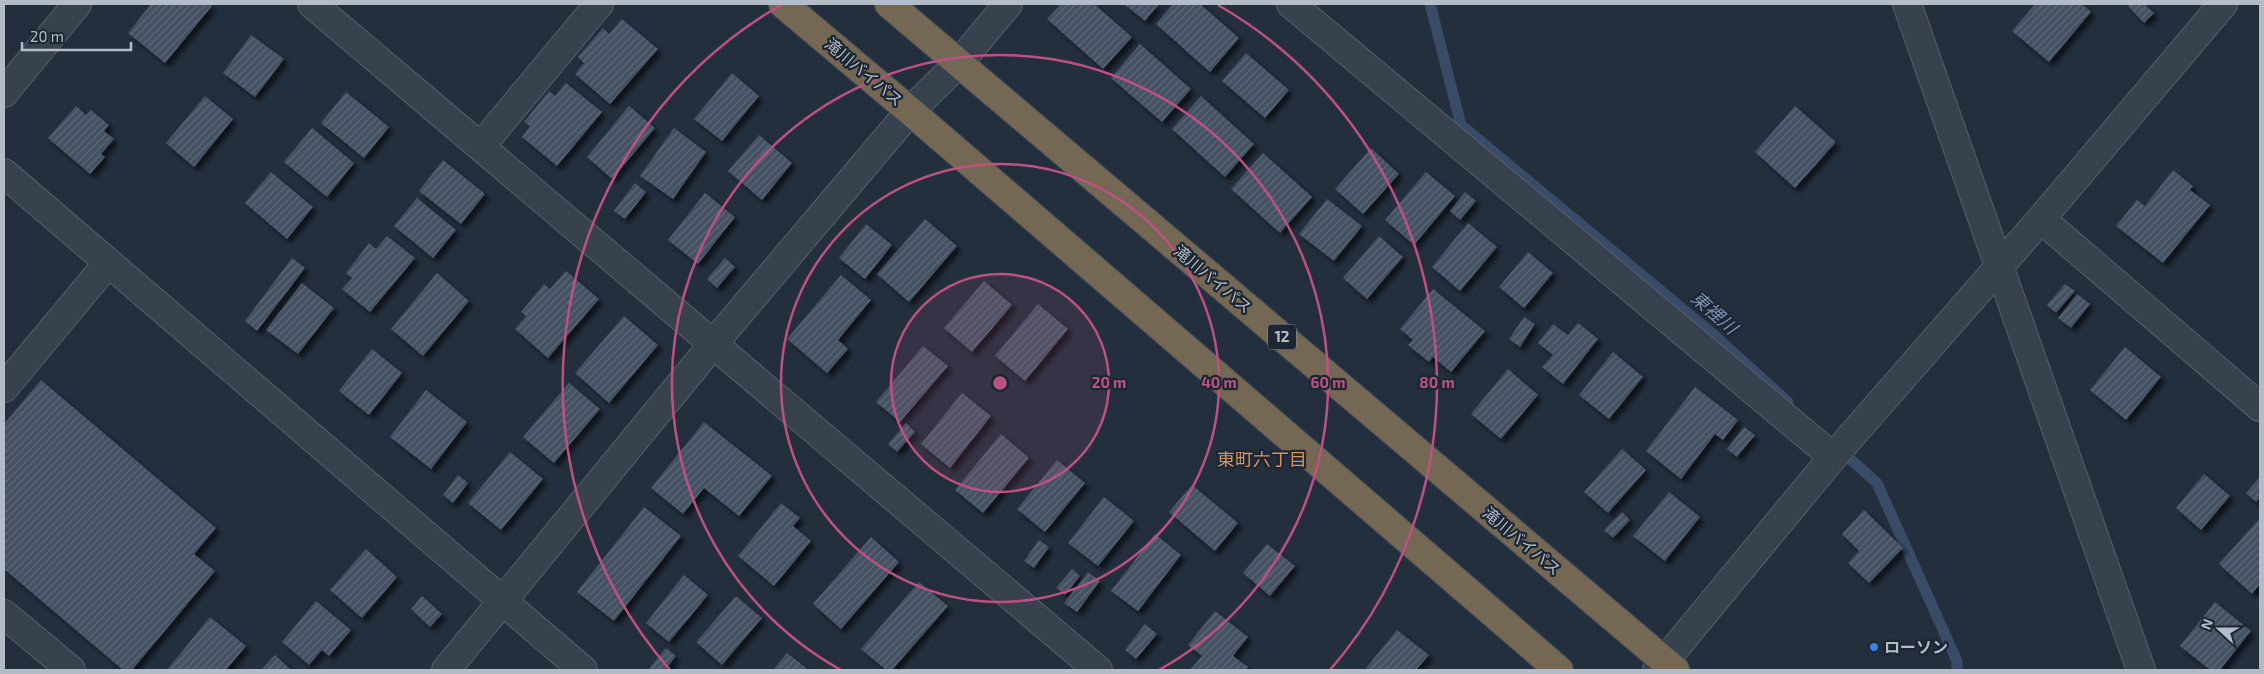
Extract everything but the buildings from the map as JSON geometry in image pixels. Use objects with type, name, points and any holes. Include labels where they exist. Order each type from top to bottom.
[{"type":"highway","name":"滝川バイパス","points":[[782,4],[910,111],[1559,670]]},
{"type":"highway","name":"滝川バイパス","points":[[889,4],[1666,668]]},
{"type":"street","points":[[4,93],[77,4]]},
{"type":"street","points":[[312,4],[1098,670]]},
{"type":"street","points":[[481,146],[599,4]]},
{"type":"street","points":[[446,670],[503,603],[714,343],[910,111],[959,63],[1008,4]]},
{"type":"street","points":[[1292,4],[1833,457]]},
{"type":"street","points":[[1908,4],[2141,670]]},
{"type":"street","points":[[1666,668],[1833,457],[2041,219],[2223,4]]},
{"type":"street","points":[[4,173],[583,670]]},
{"type":"street","points":[[2041,219],[2260,407]]},
{"type":"street","points":[[4,388],[108,263]]},
{"type":"street","points":[[4,614],[70,670]]},
{"type":"waterway","name":"東裡川","points":[[1430,4],[1461,125],[1714,335],[1788,402]]},
{"type":"waterway","name":"東裡川","points":[[1838,448],[1877,483],[1957,661],[1957,670]]},
{"type":"place","name":"ローソン","points":[[1874,647]]},
{"type":"district","name":"東町六丁目","points":[[1262,460]]}]
